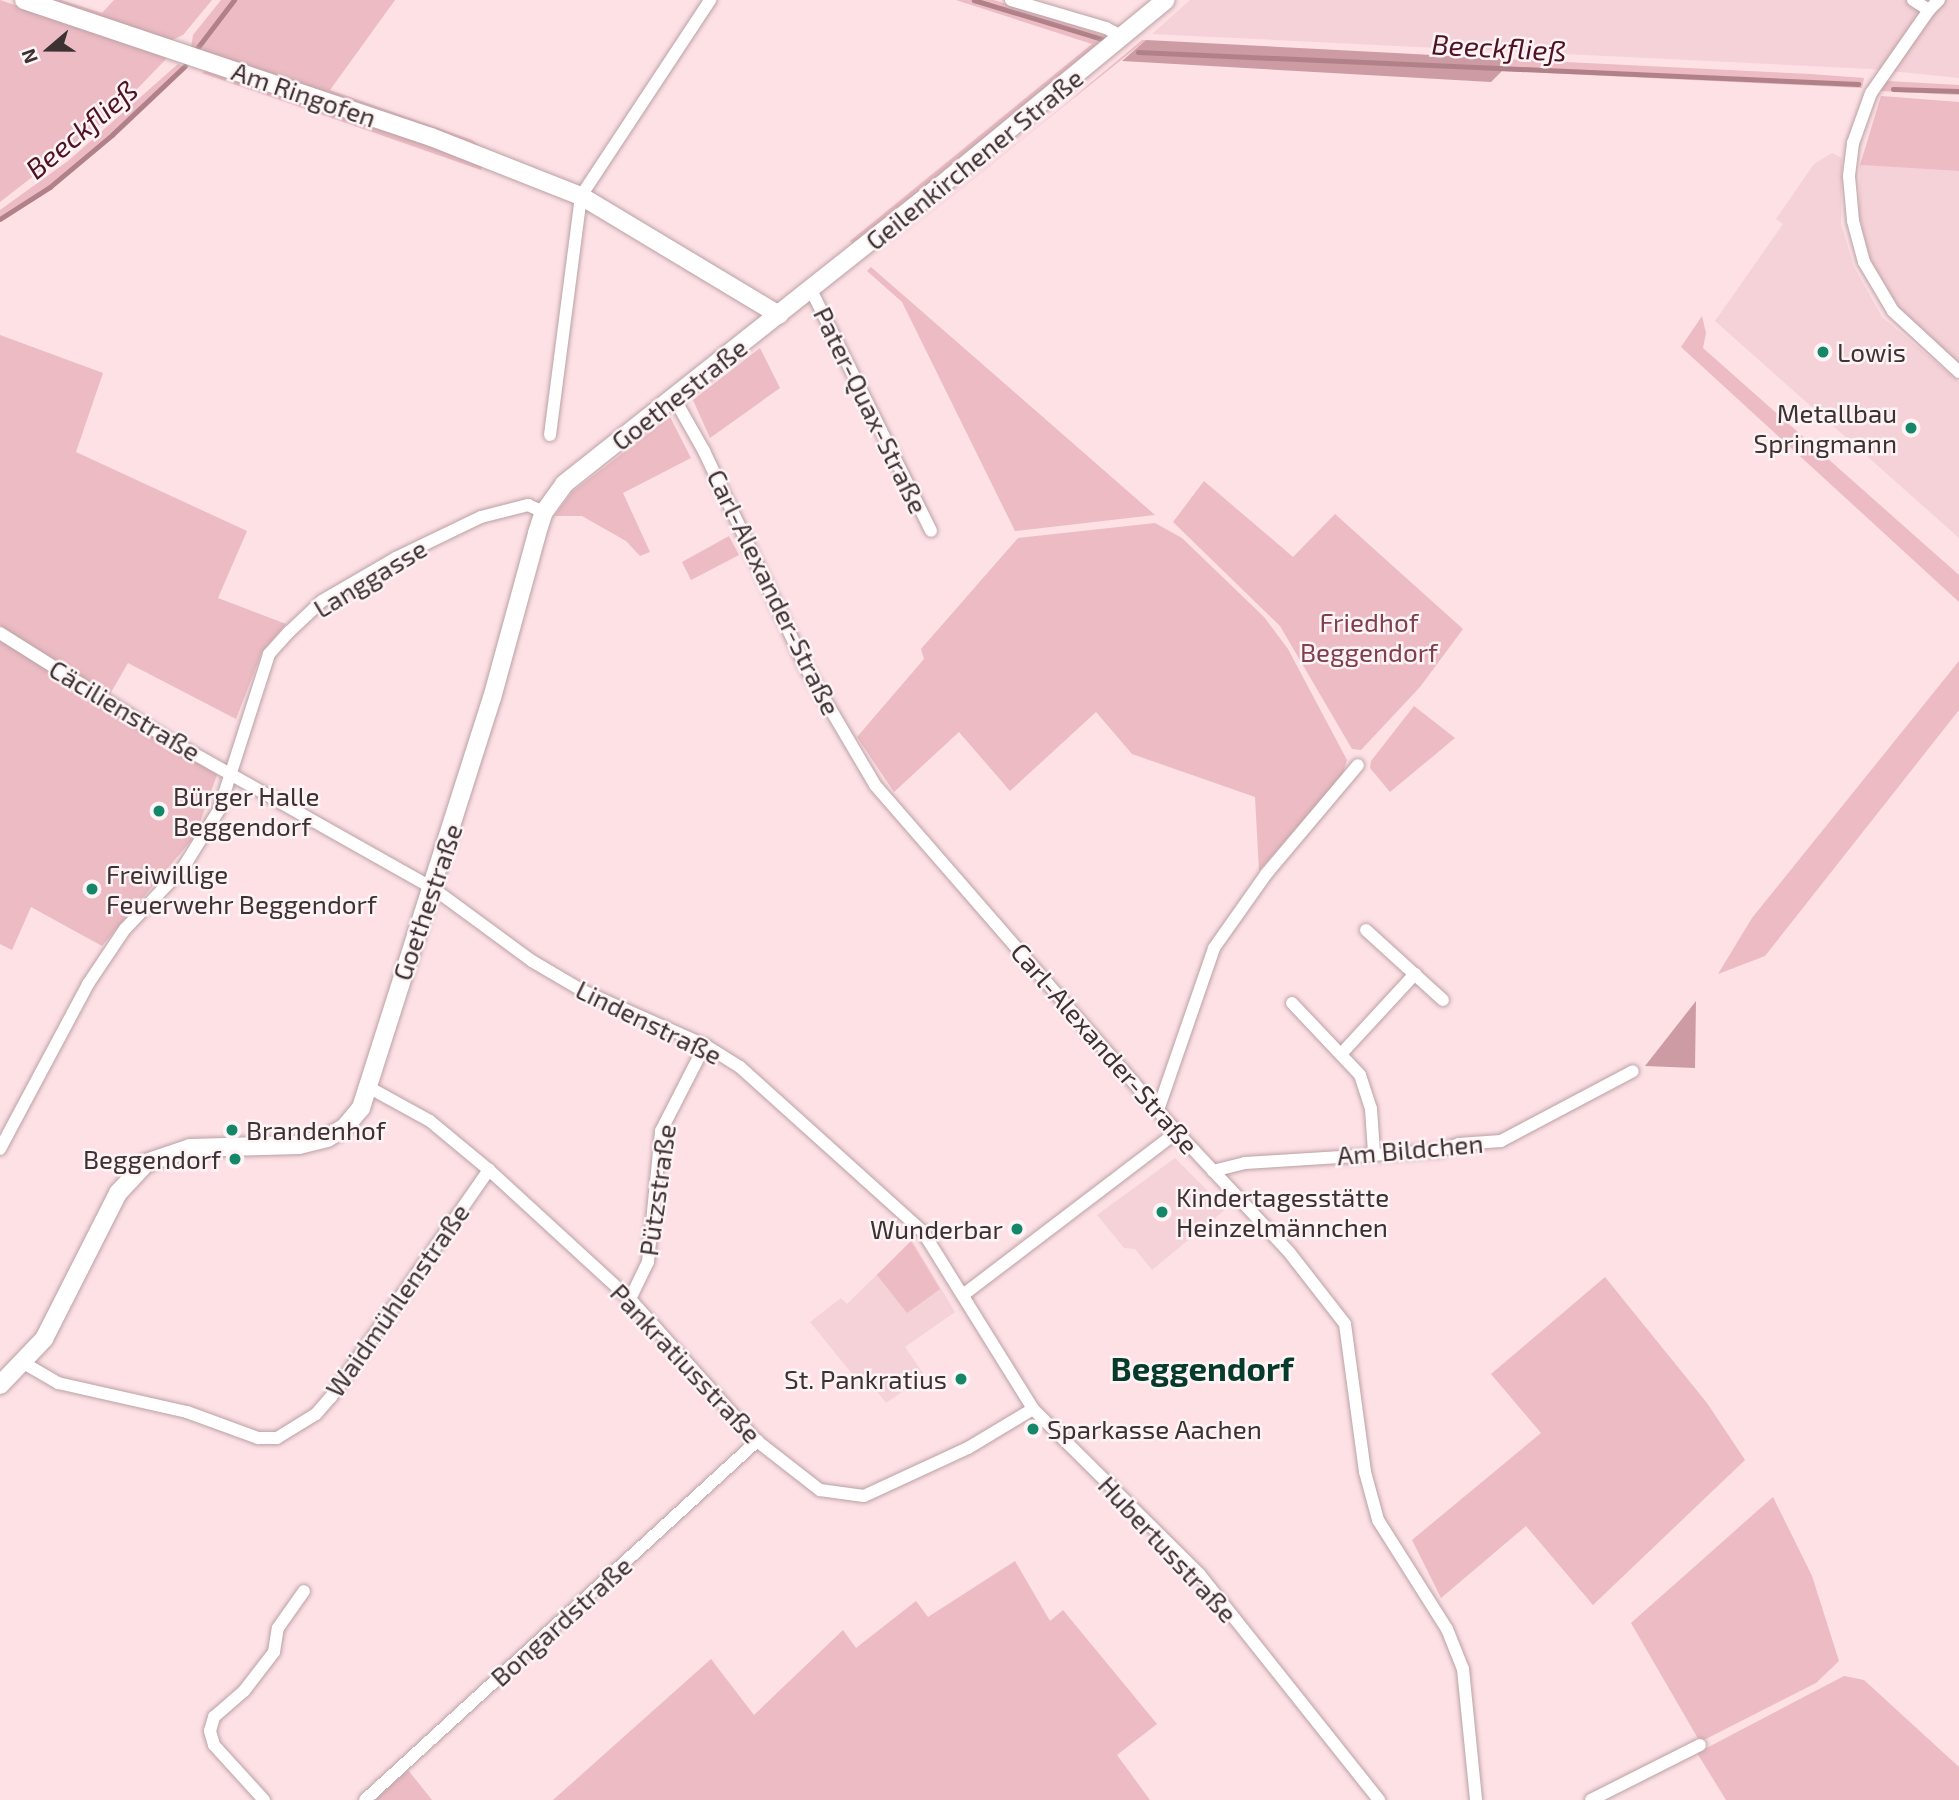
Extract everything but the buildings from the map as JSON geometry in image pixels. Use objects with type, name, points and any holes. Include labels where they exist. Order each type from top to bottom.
[{"type":"street","name":"Am Ringofen","points":[[24,0],[431,137],[581,196],[779,315]]},
{"type":"street","points":[[550,435],[581,196],[710,0]]},
{"type":"street","points":[[1011,0],[1106,28],[1122,37]]},
{"type":"street","name":"Geilenkirchener Straße","points":[[779,315],[1166,0]]},
{"type":"street","points":[[1913,0],[1928,10]]},
{"type":"street","points":[[1939,0],[1928,10],[1871,93],[1858,130],[1850,176],[1853,221],[1864,262],[1893,311],[1959,372]]},
{"type":"street","name":"Pater-Quax-Straße","points":[[811,289],[931,531]]},
{"type":"street","name":"Goethestraße","points":[[1,1381],[44,1339],[118,1193],[146,1163],[190,1148],[299,1145],[327,1138],[345,1127],[370,1088],[398,987],[433,888],[544,512],[565,484],[779,315]]},
{"type":"street","name":"Carl-Alexander-Straße","points":[[674,398],[704,451],[805,666],[875,785],[1177,1132],[1289,1252],[1345,1324],[1365,1472],[1378,1521],[1447,1629],[1463,1669],[1476,1800]]},
{"type":"street","name":"Langgasse","points":[[0,1149],[88,984],[125,929],[183,868],[219,810],[270,654],[322,601],[481,517],[528,505],[544,512]]},
{"type":"street","name":"Cäcilienstraße","points":[[0,633],[231,773],[433,888]]},
{"type":"street","points":[[1158,1110],[1214,948],[1267,873],[1358,765]]},
{"type":"street","name":"Lindenstraße","points":[[433,888],[552,973],[705,1045],[740,1068],[923,1232],[963,1296]]},
{"type":"street","points":[[1366,930],[1443,1000]]},
{"type":"street","points":[[1342,1053],[1415,974]]},
{"type":"street","points":[[1292,1003],[1342,1053],[1367,1091],[1374,1152]]},
{"type":"street","name":"Pützstraße","points":[[629,1299],[648,1262],[661,1131],[705,1045]]},
{"type":"street","name":"Am Bildchen","points":[[1213,1171],[1245,1163],[1374,1152],[1438,1151],[1459,1144],[1501,1141],[1633,1071]]},
{"type":"street","name":"Pankratiusstraße","points":[[370,1088],[430,1121],[489,1170],[629,1299],[757,1441],[820,1490],[864,1496],[968,1448],[1033,1409]]},
{"type":"street","points":[[963,1296],[1177,1132]]},
{"type":"street","name":"Waidmühlenstraße","points":[[22,1363],[58,1383],[187,1412],[258,1438],[277,1438],[316,1413],[331,1397],[489,1170]]},
{"type":"street","name":"Hubertusstraße","points":[[963,1296],[1033,1409],[1200,1575],[1380,1800]]},
{"type":"street","name":"Bongardstraße","points":[[365,1800],[757,1441]]},
{"type":"street","points":[[264,1800],[214,1745],[210,1731],[214,1717],[244,1691],[274,1652],[278,1628],[304,1591]]},
{"type":"street","points":[[1591,1800],[1700,1745]]},
{"type":"shaded area","points":[[1190,0],[1959,0],[1959,78],[1871,69],[1152,34]]},
{"type":"shaded area","points":[[1146,40],[1504,59],[1502,71],[1491,82],[1122,61]]},
{"type":"shaded area","points":[[1832,153],[1842,158],[1841,224],[1854,267],[1882,317],[1959,382],[1959,538],[1715,321],[1783,224],[1776,219],[1814,164]]},
{"type":"shaded area","points":[[1860,165],[1959,171],[1959,366],[1903,314],[1870,259],[1859,216]]},
{"type":"shaded area","points":[[1696,1001],[1695,1068],[1645,1066]]},
{"type":"shaded area","name":"Kindertagesstätte Heinzelmännchen","points":[[1175,1158],[1226,1209],[1152,1270],[1135,1249],[1124,1248],[1097,1215]]},
{"type":"shaded area","points":[[912,1240],[955,1312],[905,1347],[925,1376],[886,1403],[864,1375],[857,1380],[810,1322],[841,1298],[847,1304]]},
{"type":"green space","points":[[0,0],[167,58],[111,116],[0,202]]},
{"type":"green space","points":[[44,0],[61,0],[102,13],[114,0],[212,0],[183,35],[172,40]]},
{"type":"green space","points":[[221,0],[395,0],[330,90],[472,140],[482,148],[191,48],[193,35]]},
{"type":"green space","points":[[956,0],[994,0],[1107,36],[854,245],[850,241],[1092,44]]},
{"type":"green space","points":[[1142,40],[1146,40],[875,258],[1062,107]]},
{"type":"green space","points":[[1504,59],[1864,78],[1862,88],[1502,71]]},
{"type":"green space","points":[[178,64],[183,66],[180,71],[111,135],[50,186],[0,218],[0,210],[68,161]]},
{"type":"green space","points":[[211,69],[484,163],[481,170],[202,73]]},
{"type":"green space","points":[[1887,81],[1959,85],[1959,95],[1880,91]]},
{"type":"green space","points":[[1881,96],[1959,102],[1959,171],[1860,165]]},
{"type":"green space","points":[[871,267],[1155,515],[1015,531],[902,302],[867,271]]},
{"type":"green space","points":[[1702,316],[1706,333],[1703,348],[1959,575],[1959,602],[1681,347]]},
{"type":"green space","points":[[0,335],[103,373],[76,452],[247,531],[218,598],[286,624],[262,652],[236,719],[128,663],[110,694],[0,626]]},
{"type":"green space","points":[[760,348],[780,388],[710,438],[693,400]]},
{"type":"green space","points":[[670,417],[691,458],[623,493],[650,552],[640,556],[626,541],[582,516],[554,516],[572,492]]},
{"type":"green space","name":"Friedhof Beggendorf","points":[[1204,481],[1293,557],[1335,514],[1463,629],[1420,687],[1361,750],[1352,749],[1280,626],[1173,522]]},
{"type":"green space","points":[[1155,523],[1182,538],[1264,617],[1288,649],[1347,760],[1343,774],[1259,871],[1255,797],[1132,754],[1096,712],[1010,791],[959,732],[894,792],[857,737],[924,659],[921,649],[1018,538]]},
{"type":"green space","points":[[729,536],[739,555],[691,580],[682,562]]},
{"type":"green space","points":[[0,638],[217,775],[195,836],[102,946],[31,907],[12,950],[0,944]]},
{"type":"green space","points":[[1959,661],[1959,710],[1765,956],[1718,974],[1752,918]]},
{"type":"green space","points":[[1414,706],[1455,738],[1390,792],[1370,768],[1371,761]]},
{"type":"green space","points":[[911,1241],[940,1289],[907,1313],[877,1275]]},
{"type":"green space","points":[[1605,1277],[1707,1403],[1745,1460],[1593,1605],[1526,1526],[1441,1598],[1412,1540],[1541,1433],[1491,1374]]},
{"type":"green space","points":[[1773,1497],[1812,1576],[1839,1661],[1816,1683],[1700,1742],[1631,1623]]},
{"type":"green space","points":[[1015,1561],[1050,1621],[1063,1610],[1157,1724],[1117,1755],[1150,1800],[553,1800],[711,1659],[754,1715],[843,1630],[856,1648],[916,1601],[928,1617]]},
{"type":"green space","points":[[1844,1676],[1864,1680],[1959,1767],[1959,1800],[1726,1800],[1697,1753]]},
{"type":"green space","points":[[408,1770],[432,1800],[375,1800]]},
{"type":"waterway","name":"Beeckfließ","points":[[195,51],[234,0]]},
{"type":"waterway","name":"Beeckfließ","points":[[974,0],[1102,39]]},
{"type":"waterway","name":"Beeckfließ","points":[[1138,52],[1858,84]]},
{"type":"waterway","name":"Beeckfließ","points":[[0,219],[50,187],[112,135],[185,66]]},
{"type":"waterway","name":"Beeckfließ","points":[[1893,89],[1959,91]]},
{"type":"place","name":"Lowis","points":[[1823,352]]},
{"type":"place","name":"Metallbau Springmann","points":[[1911,428]]},
{"type":"place","name":"Bürger Halle Beggendorf","points":[[159,811]]},
{"type":"place","name":"Freiwillige Feuerwehr Beggendorf","points":[[92,889]]},
{"type":"place","name":"Brandenhof","points":[[232,1130]]},
{"type":"place","name":"Beggendorf","points":[[235,1159]]},
{"type":"place","name":"Kindertagesstätte Heinzelmännchen","points":[[1162,1212]]},
{"type":"place","name":"Wunderbar","points":[[1017,1229]]},
{"type":"place","name":"St. Pankratius","points":[[961,1379]]},
{"type":"place","name":"Sparkasse Aachen","points":[[1033,1429]]},
{"type":"district","name":"Beggendorf","points":[[1202,1369]]}]
